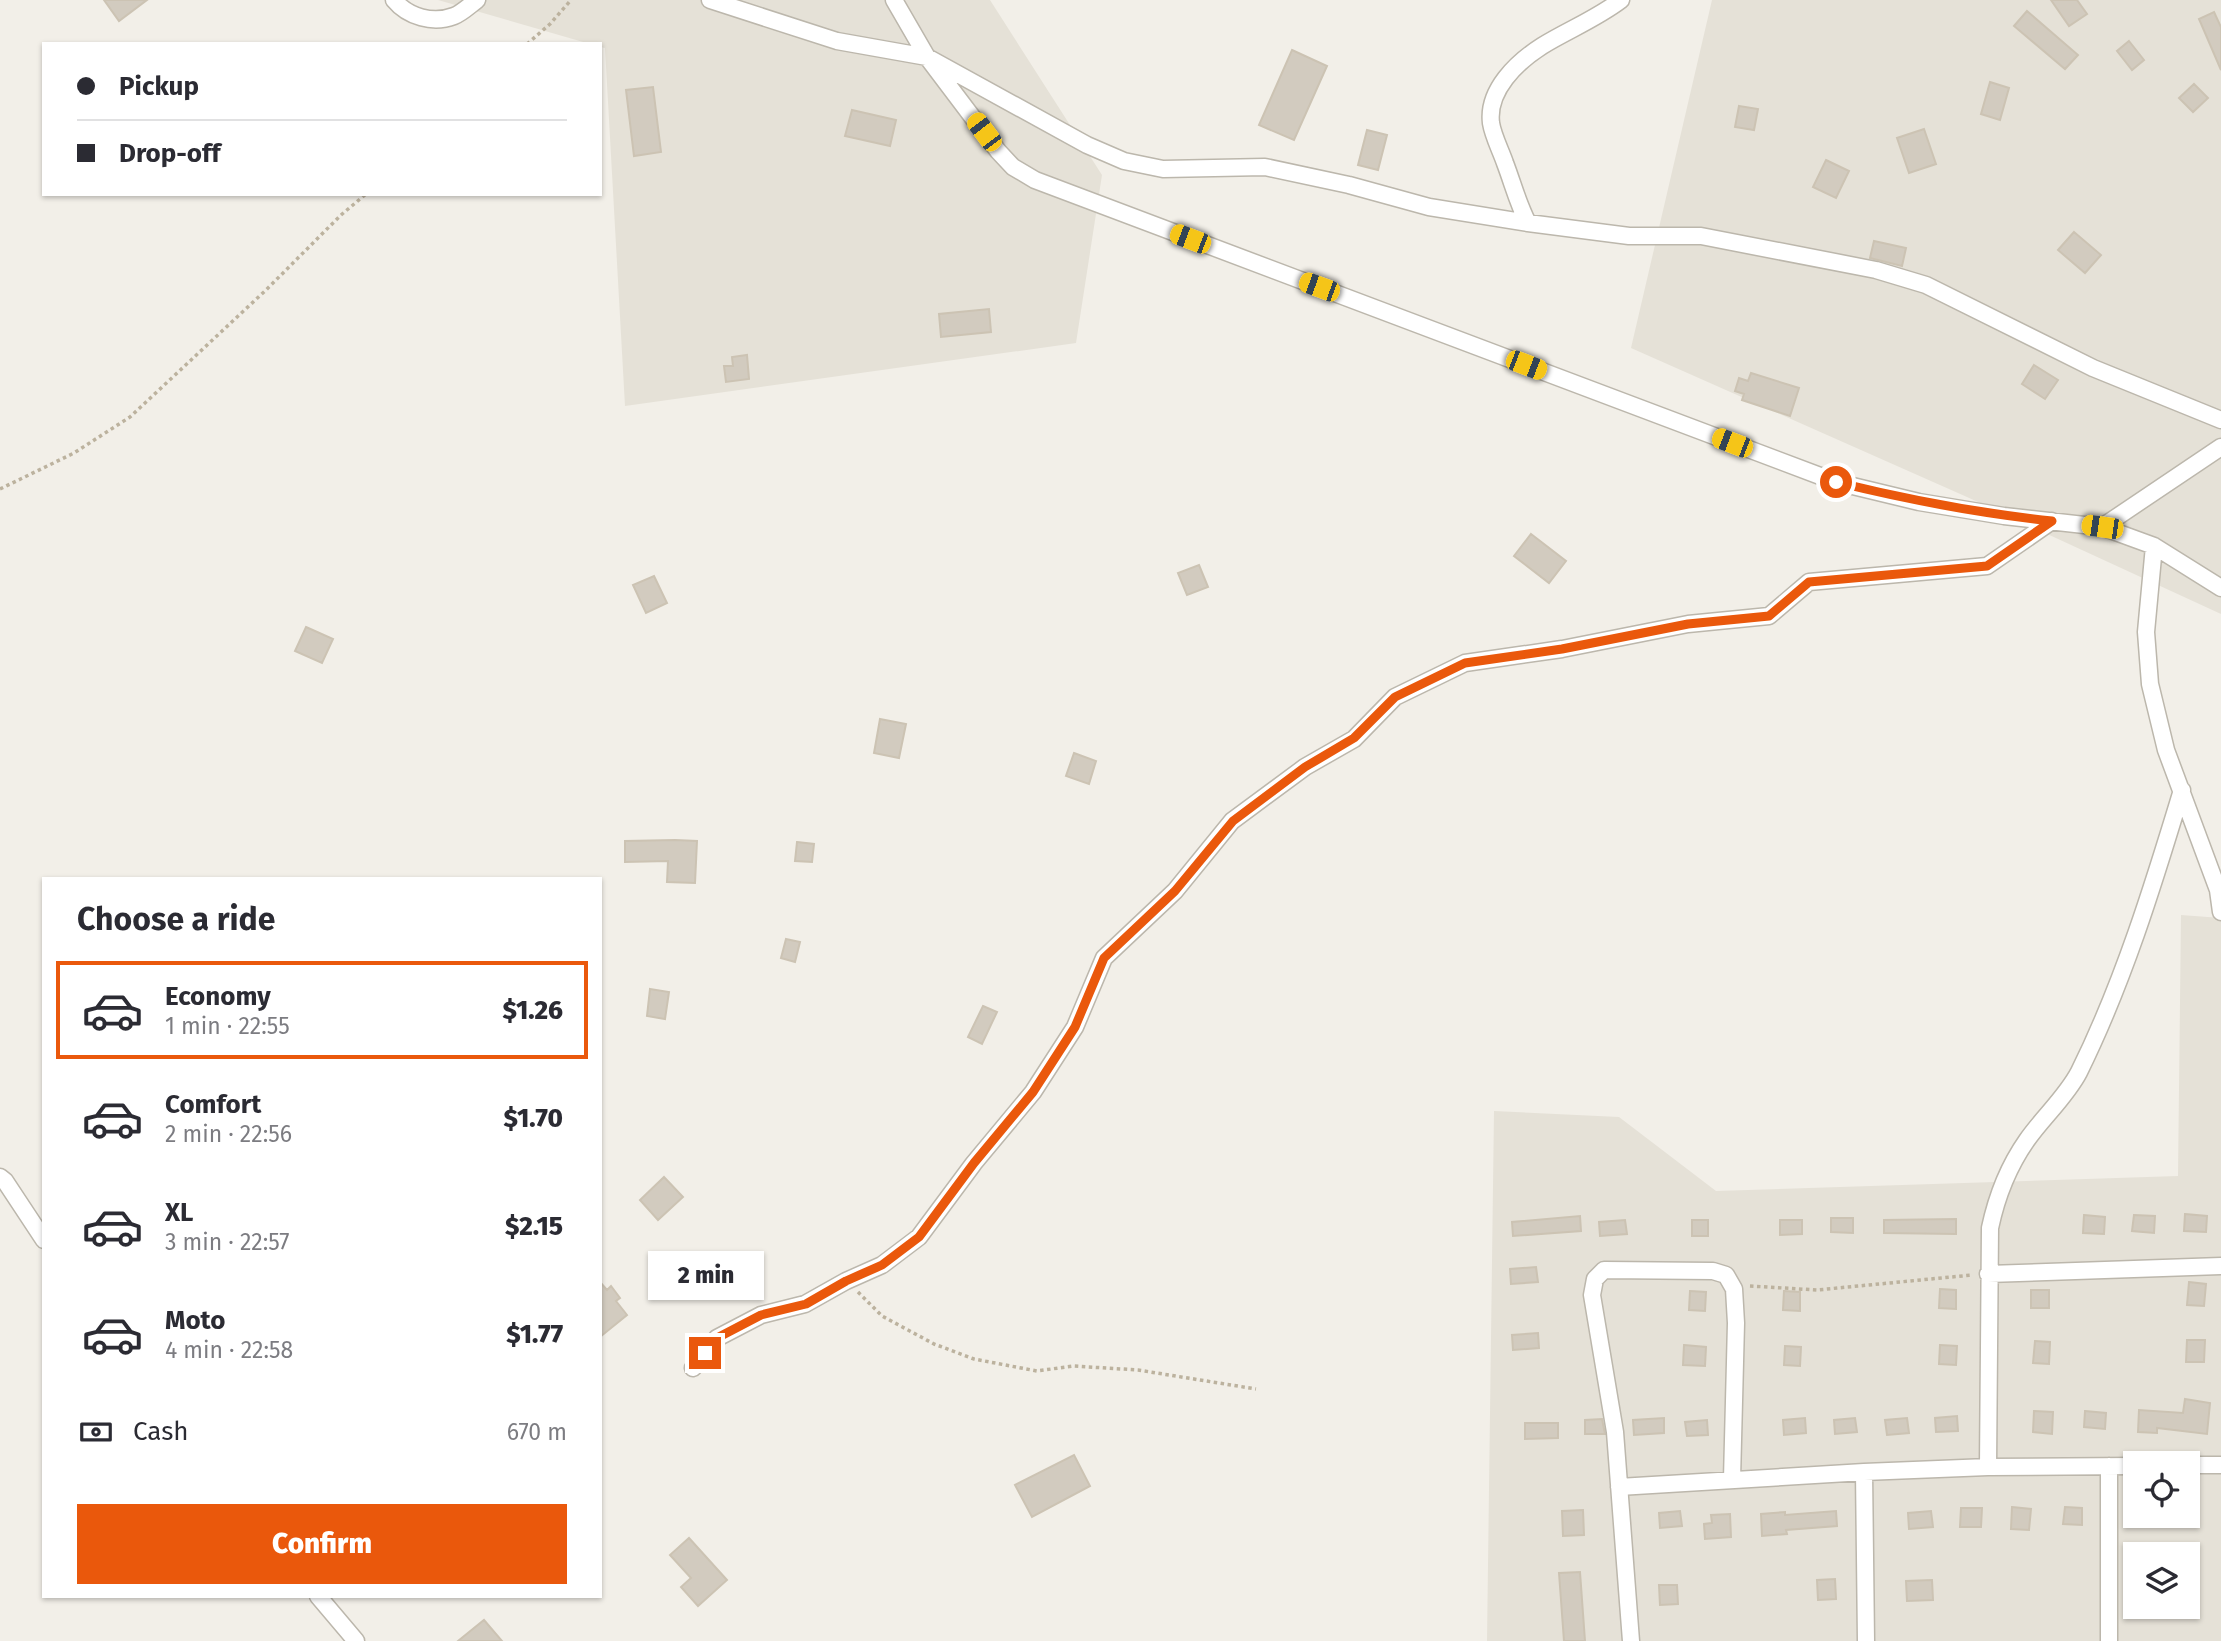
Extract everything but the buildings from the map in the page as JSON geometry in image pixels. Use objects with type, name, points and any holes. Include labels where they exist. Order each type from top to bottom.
[{"type":"street","points":[[394,0],[400,8],[411,14],[438,20],[456,15],[477,0]]},
{"type":"street","points":[[710,0],[837,41],[927,57],[1087,145],[1124,161],[1163,169],[1265,167],[1349,185],[1429,207],[1629,236],[1700,236],[1876,270],[1926,285],[2093,368],[2221,420]]},
{"type":"street","points":[[894,0],[927,57],[998,151],[1013,167],[1035,180],[1836,482],[1919,502],[2004,516],[2102,527],[2154,546],[2221,588]]},
{"type":"street","points":[[1528,223],[1516,200],[1491,123],[1492,106],[1505,78],[1523,58],[1600,16],[1621,0]]},
{"type":"street","points":[[2102,527],[2221,447]]},
{"type":"street","points":[[693,1368],[717,1338],[761,1315],[806,1304],[846,1281],[882,1265],[919,1237],[974,1163],[1033,1092],[1075,1027],[1104,958],[1175,891],[1233,821],[1305,767],[1354,738],[1395,697],[1465,663],[1562,649],[1688,624],[1769,616],[1809,582],[1987,566],[2052,521]]},
{"type":"street","points":[[2154,546],[2146,632],[2150,684],[2166,750],[2217,890],[2221,912]]},
{"type":"street","points":[[1988,1467],[1988,1275],[1990,1228],[1997,1199],[2009,1169],[2028,1139],[2077,1076],[2097,1034],[2155,878],[2182,790]]},
{"type":"street","points":[[0,1177],[42,1237]]},
{"type":"street","points":[[1988,1275],[2221,1266]]},
{"type":"street","points":[[1632,1641],[1615,1432],[1592,1295],[1595,1279],[1604,1270],[1713,1271],[1726,1275],[1734,1289],[1736,1323],[1732,1479]]},
{"type":"street","points":[[2200,1465],[2221,1465]]},
{"type":"street","points":[[2109,1466],[2109,1641]]},
{"type":"street","points":[[1619,1487],[1864,1472],[1988,1467],[2123,1466]]},
{"type":"street","points":[[1864,1472],[1866,1641]]},
{"type":"street","points":[[320,1598],[356,1641]]},
{"type":"path","points":[[529,42],[571,0]]},
{"type":"path","points":[[0,489],[74,453],[130,417],[364,196]]},
{"type":"path","points":[[1734,1289],[1761,1285],[1816,1290],[1988,1275]]},
{"type":"path","points":[[846,1281],[882,1316],[934,1344],[974,1359],[1038,1371],[1073,1366],[1138,1370],[1256,1390]]},
{"type":"shaded area","points":[[438,0],[990,0],[1102,175],[1076,343],[625,406],[605,48],[602,47],[602,42],[583,42]]},
{"type":"shaded area","points":[[1712,0],[2221,0],[2221,614],[1967,497],[1631,348]]},
{"type":"shaded area","points":[[2181,915],[2221,918],[2221,1641],[1487,1641],[1494,1111],[1619,1117],[1716,1191],[2178,1176]]},
{"type":"route","points":[[705,1353],[717,1338],[761,1315],[806,1304],[846,1281],[882,1265],[919,1237],[974,1163],[1033,1092],[1075,1027],[1104,958],[1175,891],[1233,821],[1305,767],[1354,738],[1395,697],[1465,663],[1562,649],[1688,624],[1769,616],[1809,582],[1987,566],[2052,521],[1919,502],[1836,482]]}]
